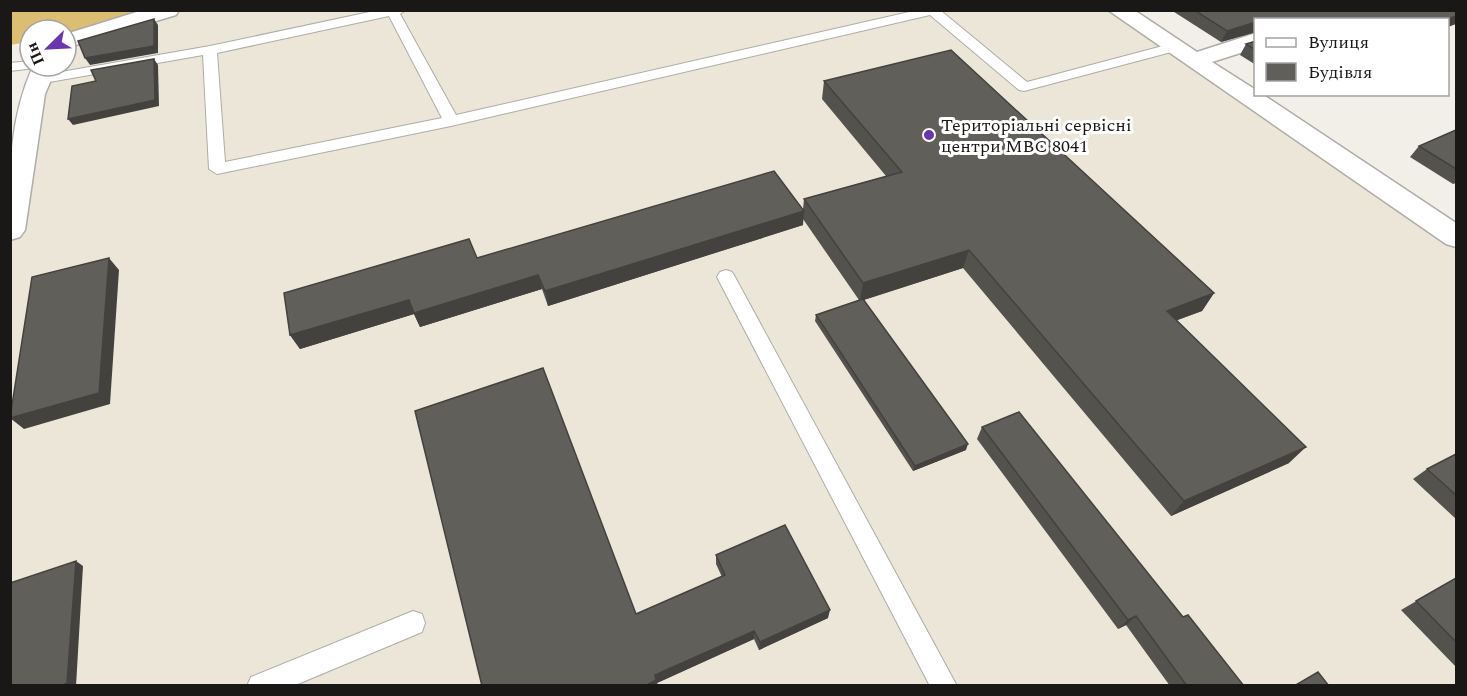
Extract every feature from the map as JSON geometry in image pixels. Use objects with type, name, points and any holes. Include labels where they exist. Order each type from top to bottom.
[{"type":"street","points":[[78,37],[168,10]]},
{"type":"street","points":[[1119,10],[1456,237]]},
{"type":"street","points":[[1195,60],[1254,41]]},
{"type":"street","points":[[10,231],[36,78]]},
{"type":"lane","points":[[78,66],[210,51],[397,11],[451,121]]},
{"type":"lane","points":[[210,51],[217,169],[451,121],[933,11],[1024,87],[1174,46]]},
{"type":"lane","points":[[726,277],[944,686]]},
{"type":"lane","points":[[260,686],[413,623]]},
{"type":"shaded area","points":[[168,10],[1119,11],[1456,237],[1456,685],[11,686],[11,230],[43,78],[78,78],[78,37]]},
{"type":"shaded area","points":[[10,11],[146,11],[78,30],[78,18],[18,18],[18,44],[11,45]]},
{"type":"building","points":[[1194,10],[1456,10],[1456,16],[1449,19],[1254,18],[1254,23],[1227,31]]},
{"type":"building","points":[[154,19],[154,46],[85,58],[78,41]]},
{"type":"building","points":[[1254,42],[1254,49],[1246,44]]},
{"type":"building","points":[[951,50],[1214,293],[1167,311],[1306,447],[1184,501],[969,250],[863,283],[804,199],[902,172],[824,81]]},
{"type":"building","points":[[154,59],[155,100],[68,119],[72,86],[96,81],[91,70]]},
{"type":"building","points":[[1456,130],[1456,169],[1419,146]]},
{"type":"building","points":[[774,171],[804,211],[545,291],[538,275],[414,313],[409,300],[290,335],[284,293],[469,239],[477,258]]},
{"type":"building","points":[[109,258],[99,393],[10,418],[32,277]]},
{"type":"building","points":[[863,299],[968,444],[915,466],[816,315]]},
{"type":"building","points":[[543,368],[636,614],[725,575],[716,555],[785,525],[830,610],[760,642],[754,631],[655,675],[656,680],[645,686],[482,686],[415,411]]},
{"type":"building","points":[[1019,412],[1183,617],[1188,615],[1244,686],[1187,686],[1136,616],[1128,620],[982,427]]},
{"type":"building","points":[[1456,454],[1456,495],[1427,469]]},
{"type":"building","points":[[76,561],[67,683],[61,686],[10,686],[10,583]]},
{"type":"building","points":[[1456,578],[1456,642],[1416,601]]},
{"type":"building","points":[[1318,672],[1329,686],[1294,686]]},
{"type":"place","name":"Територіальні сервісні центри МВС 8041","points":[[929,135]]}]
